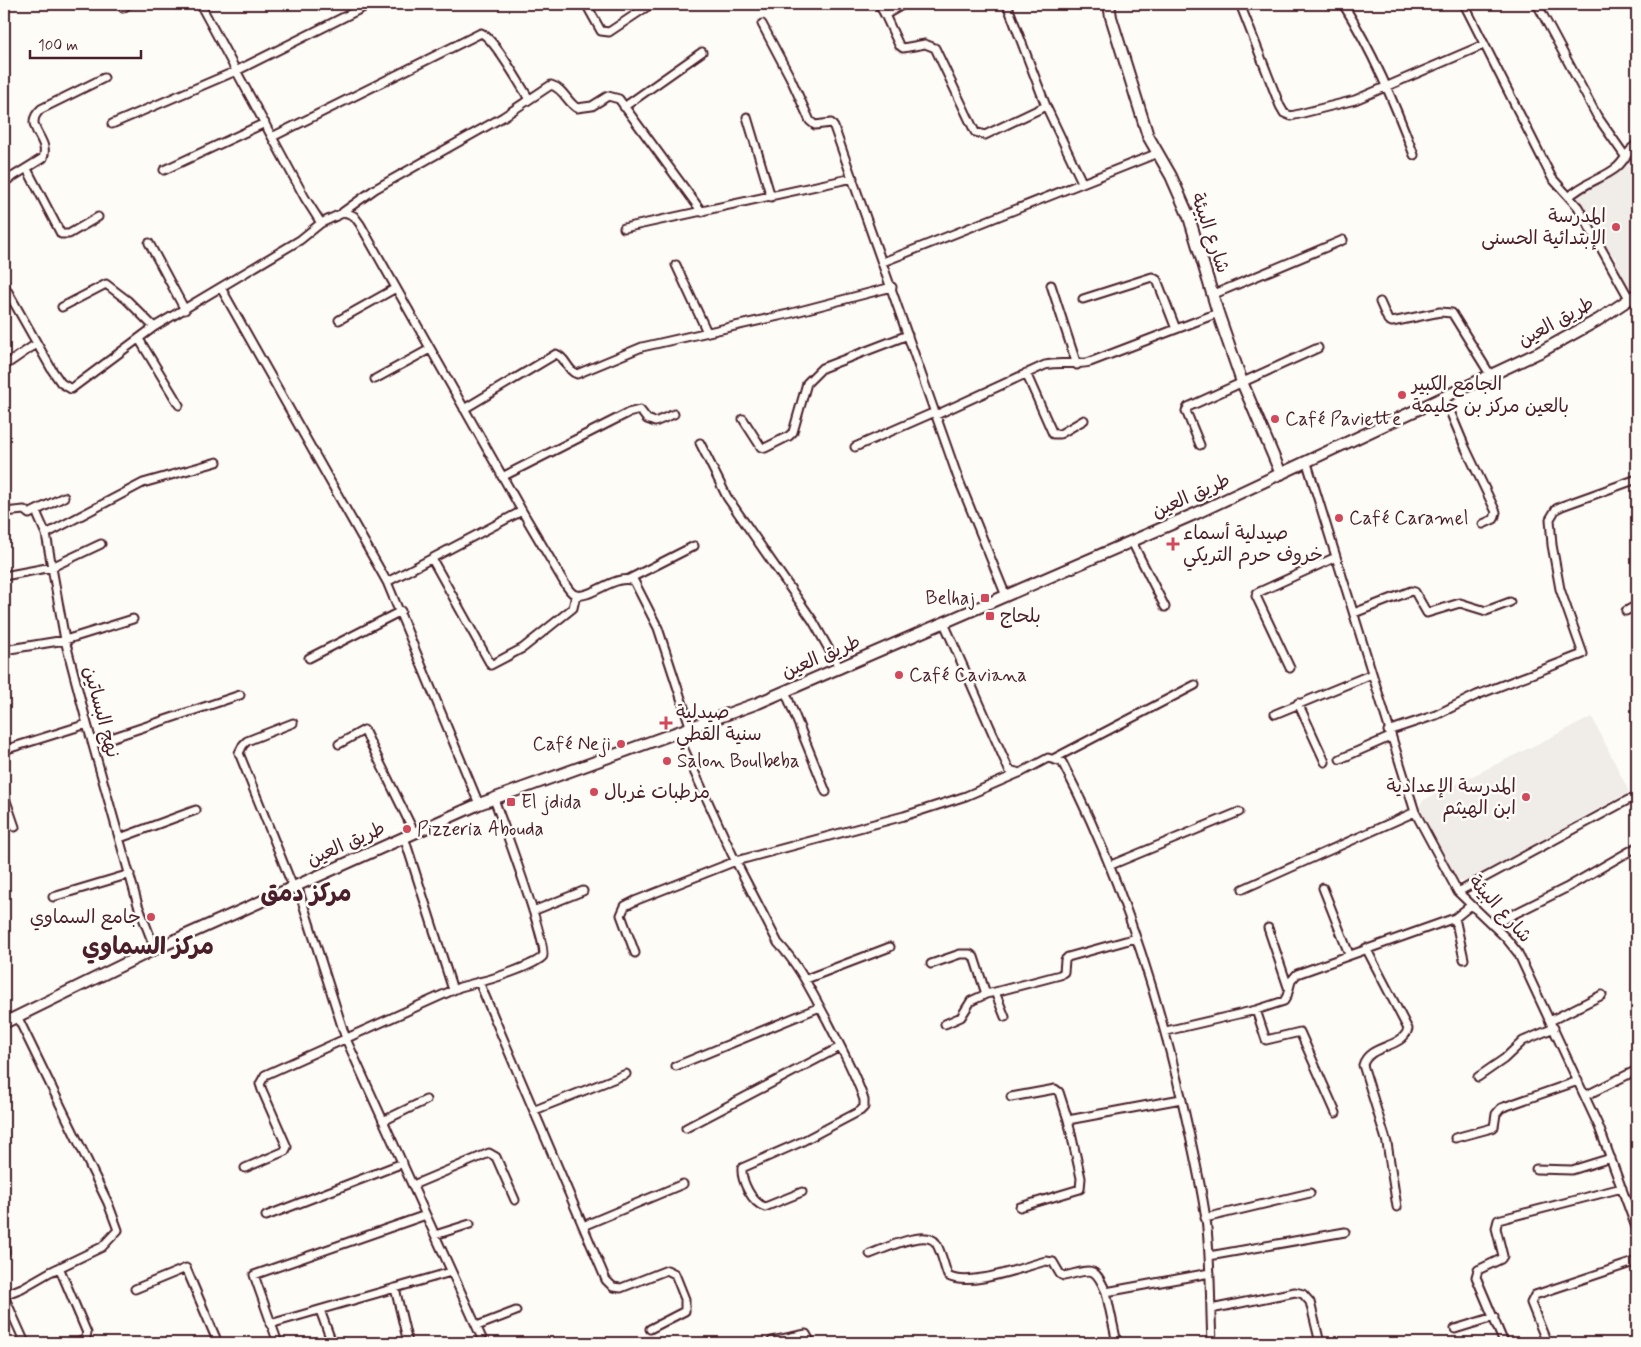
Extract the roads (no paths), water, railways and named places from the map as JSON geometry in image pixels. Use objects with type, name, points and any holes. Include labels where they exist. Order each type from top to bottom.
[{"type":"main road","name":"شارع البيئة","points":[[1109,4],[1110,17],[1148,136],[1171,176],[1189,217],[1212,295],[1242,382],[1281,474]]},
{"type":"main road","name":"طريق العين","points":[[4,1023],[155,949],[479,804],[691,729],[840,669],[1132,542],[1491,376],[1572,335],[1633,297]]},
{"type":"street","points":[[200,4],[264,123],[321,223]]},
{"type":"street","points":[[112,124],[236,71],[370,4]]},
{"type":"street","points":[[586,4],[601,31],[609,32],[651,4]]},
{"type":"street","points":[[879,4],[899,45],[904,48],[925,44],[934,48],[975,132],[984,136],[1046,106]]},
{"type":"street","points":[[885,15],[904,4]]},
{"type":"street","points":[[1006,4],[1046,106],[1082,182]]},
{"type":"street","points":[[1240,4],[1280,106],[1286,115],[1325,109],[1388,87],[1483,45]]},
{"type":"street","points":[[1343,4],[1388,87],[1414,155]]},
{"type":"street","points":[[1464,4],[1479,31],[1483,45],[1552,178],[1569,196],[1633,297]]},
{"type":"street","points":[[1536,4],[1597,116],[1625,156]]},
{"type":"street","points":[[762,24],[790,77],[810,121],[815,125],[831,123],[834,127],[961,486],[1006,596]]},
{"type":"street","points":[[272,137],[481,33],[486,35],[501,55],[529,99]]},
{"type":"street","points":[[624,107],[702,52]]},
{"type":"street","points":[[4,182],[38,162],[45,155],[43,143],[33,122],[35,114],[41,109],[104,78]]},
{"type":"street","points":[[4,285],[36,344],[61,383],[70,389],[154,328],[300,240],[321,223],[343,212],[375,189],[503,117],[554,85],[577,108],[592,106],[612,96],[619,99],[702,212]]},
{"type":"street","points":[[747,118],[771,197]]},
{"type":"street","points":[[164,170],[264,123]]},
{"type":"street","points":[[1569,196],[1578,188],[1618,167],[1634,146]]},
{"type":"street","points":[[1634,146],[1637,158]]},
{"type":"street","points":[[883,262],[1158,153]]},
{"type":"street","points":[[27,169],[61,234],[69,234],[98,218]]},
{"type":"street","points":[[624,228],[853,178]]},
{"type":"street","points":[[343,212],[354,216],[360,224],[502,477],[565,584],[576,595]]},
{"type":"street","points":[[1212,295],[1343,240]]},
{"type":"street","points":[[149,243],[185,310]]},
{"type":"street","points":[[676,265],[707,332]]},
{"type":"street","points":[[1082,299],[1152,277],[1156,280],[1176,329]]},
{"type":"street","points":[[62,307],[106,284],[127,300],[154,328]]},
{"type":"street","points":[[1051,285],[1077,365]]},
{"type":"street","points":[[221,288],[388,582],[479,804]]},
{"type":"street","points":[[339,320],[396,288]]},
{"type":"street","points":[[464,409],[552,356],[561,356],[571,370],[578,374],[642,346],[892,288]]},
{"type":"street","points":[[1380,302],[1388,320],[1392,322],[1445,312],[1452,313],[1491,376]]},
{"type":"street","points":[[855,447],[1026,373],[1059,362],[1077,365],[1090,362],[1218,313]]},
{"type":"street","points":[[743,419],[761,447],[765,448],[780,441],[793,432],[807,383],[822,368],[908,335]]},
{"type":"street","points":[[139,339],[179,405]]},
{"type":"street","points":[[4,366],[36,344]]},
{"type":"street","points":[[1200,445],[1186,413],[1188,407],[1318,348]]},
{"type":"street","points":[[375,380],[430,349]]},
{"type":"street","points":[[1026,373],[1053,434],[1060,434],[1084,420]]},
{"type":"street","points":[[1444,397],[1496,512],[1494,519],[1483,524]]},
{"type":"street","points":[[502,477],[628,413],[640,410],[647,419],[655,422],[674,414]]},
{"type":"street","points":[[700,443],[727,498],[813,621],[840,669]]},
{"type":"street","points":[[46,534],[143,483],[217,462]]},
{"type":"street","name":"شارع البيئة","points":[[1307,462],[1389,734],[1415,812],[1458,892],[1518,953],[1585,1096],[1611,1158],[1637,1230]]},
{"type":"street","points":[[1340,759],[1389,734],[1436,715],[1477,695],[1582,654],[1557,577],[1550,519],[1556,509],[1562,506],[1637,479]]},
{"type":"street","points":[[4,512],[24,510],[29,514],[64,497]]},
{"type":"street","name":"نهج البساتين","points":[[37,510],[46,534],[65,640],[92,744],[138,905],[155,949]]},
{"type":"street","points":[[388,582],[522,511]]},
{"type":"street","points":[[1132,542],[1165,607]]},
{"type":"street","points":[[4,576],[52,567],[101,544]]},
{"type":"street","points":[[629,579],[694,546]]},
{"type":"street","points":[[1290,668],[1256,596],[1257,593],[1336,557]]},
{"type":"street","points":[[432,559],[491,664],[523,648],[573,608],[576,595]]},
{"type":"street","points":[[576,595],[622,579],[634,581],[658,628],[691,729]]},
{"type":"street","points":[[1354,613],[1411,591],[1415,592],[1424,611],[1427,612],[1460,603],[1486,611],[1510,602]]},
{"type":"street","points":[[1626,611],[1637,605]]},
{"type":"street","points":[[309,658],[401,611]]},
{"type":"street","points":[[4,650],[65,640],[133,619]]},
{"type":"street","points":[[944,623],[1009,770],[1020,773]]},
{"type":"street","points":[[1275,714],[1372,674]]},
{"type":"street","points":[[635,953],[620,915],[625,906],[736,861],[904,816],[966,796],[1020,773],[1048,758],[1055,758],[1195,685]]},
{"type":"street","points":[[784,691],[826,792]]},
{"type":"street","points":[[92,744],[240,695]]},
{"type":"street","points":[[1298,703],[1325,762]]},
{"type":"street","points":[[293,723],[247,741],[243,744],[239,754],[295,886],[346,1039],[484,1343]]},
{"type":"street","points":[[4,750],[87,724]]},
{"type":"street","points":[[339,744],[364,730],[409,835],[453,990]]},
{"type":"street","points":[[677,734],[736,861],[778,943],[788,953],[806,980],[863,1096],[863,1109],[801,1142],[744,1166],[741,1170],[754,1202],[760,1206],[766,1207],[802,1192]]},
{"type":"street","points":[[1055,758],[1062,762],[1089,813],[1111,865],[1166,1031],[1181,1099],[1196,1153],[1206,1218],[1212,1343]]},
{"type":"street","points":[[4,795],[15,828]]},
{"type":"street","points":[[245,1168],[285,1151],[287,1147],[262,1090],[260,1084],[263,1077],[453,990],[492,979],[525,966],[543,955],[533,910],[494,799]]},
{"type":"street","points":[[1458,892],[1628,800],[1634,799],[1637,802]]},
{"type":"street","points":[[120,838],[196,810]]},
{"type":"street","points":[[1111,865],[1239,812]]},
{"type":"street","points":[[1243,889],[1415,812]]},
{"type":"street","points":[[1492,925],[1566,888],[1637,847]]},
{"type":"street","points":[[53,896],[130,874]]},
{"type":"street","points":[[1323,888],[1349,954]]},
{"type":"street","points":[[533,910],[583,891]]},
{"type":"street","points":[[1166,1031],[1256,1010],[1284,1001],[1291,981],[1297,974],[1455,918],[1470,906]]},
{"type":"street","points":[[1455,918],[1464,959]]},
{"type":"street","points":[[1268,928],[1289,990]]},
{"type":"street","points":[[945,1024],[961,1017],[971,1001],[986,994],[1060,975],[1064,972],[1065,960],[1068,957],[1136,938]]},
{"type":"street","points":[[806,980],[890,947]]},
{"type":"street","points":[[1366,948],[1408,1029],[1404,1037],[1369,1055],[1363,1066],[1387,1143],[1397,1207]]},
{"type":"street","points":[[931,964],[960,954],[972,955],[986,994]]},
{"type":"street","points":[[478,982],[610,1285],[621,1288],[666,1270],[675,1274],[685,1299],[685,1311],[650,1329]]},
{"type":"street","points":[[995,992],[1005,1017]]},
{"type":"street","points":[[1478,1077],[1504,1059],[1523,1041],[1602,995]]},
{"type":"street","points":[[676,1066],[820,1007]]},
{"type":"street","points":[[1256,1010],[1266,1040],[1300,1032],[1336,1113]]},
{"type":"street","points":[[17,1016],[118,1226],[117,1233],[102,1247],[22,1288],[4,1295],[25,1343]]},
{"type":"street","points":[[686,1128],[840,1047]]},
{"type":"street","points":[[1585,1096],[1637,1070]]},
{"type":"street","points":[[535,1110],[626,1074]]},
{"type":"street","points":[[1455,1138],[1494,1126],[1496,1114],[1501,1108],[1578,1081]]},
{"type":"street","points":[[1011,1097],[1055,1089],[1060,1092],[1081,1178],[1080,1189],[1020,1207]]},
{"type":"street","points":[[1068,1120],[1181,1099]]},
{"type":"street","points":[[383,1121],[426,1100]]},
{"type":"street","points":[[413,1185],[489,1152],[496,1157],[515,1200]]},
{"type":"street","points":[[1536,1169],[1572,1170],[1611,1158]]},
{"type":"street","points":[[266,1216],[403,1163]]},
{"type":"street","points":[[583,1226],[683,1184]]},
{"type":"street","points":[[1504,1343],[1476,1277],[1478,1270],[1501,1259],[1496,1228],[1498,1220],[1622,1188]]},
{"type":"street","points":[[1206,1218],[1310,1193]]},
{"type":"street","points":[[278,1343],[254,1275],[426,1214]]},
{"type":"street","points":[[435,1235],[470,1224]]},
{"type":"street","points":[[1209,1256],[1345,1232]]},
{"type":"street","points":[[870,1254],[916,1237],[927,1237],[935,1242],[948,1276],[956,1281],[970,1281],[1046,1261],[1053,1262],[1060,1274],[1064,1276],[1088,1271],[1095,1272],[1098,1274],[1106,1292],[1118,1343]]},
{"type":"street","points":[[1547,1343],[1531,1303],[1535,1295],[1637,1261]]},
{"type":"street","points":[[59,1268],[87,1333],[84,1340],[76,1343]]},
{"type":"street","points":[[135,1289],[186,1268],[218,1343]]},
{"type":"street","points":[[270,1324],[451,1272]]},
{"type":"street","points":[[1106,1292],[1210,1273]]},
{"type":"street","points":[[395,1288],[408,1343]]},
{"type":"street","points":[[1210,1309],[1295,1292],[1303,1294],[1310,1302],[1320,1343]]},
{"type":"street","points":[[320,1310],[332,1343]]},
{"type":"street","points":[[477,1326],[516,1311]]},
{"type":"street","points":[[1455,1329],[1494,1317]]},
{"type":"street","points":[[772,1341],[806,1334],[811,1343]]},
{"type":"place","name":"المدرسة الإبتدائية الحسنى","points":[[1616,227]]},
{"type":"place","name":"الجامع الكبير بالعين مركز بن حليمة","points":[[1402,395]]},
{"type":"place","name":"Café Paviette","points":[[1275,419]]},
{"type":"place","name":"Café Caramel","points":[[1339,518]]},
{"type":"place","name":"صيدلية أسماء خروف حرم التريكي","points":[[1173,544]]},
{"type":"place","name":"Belhaj","points":[[985,598]]},
{"type":"place","name":"بلحاج","points":[[990,616]]},
{"type":"place","name":"Café Caviana","points":[[899,675]]},
{"type":"place","name":"صيدلية سنية القطي","points":[[666,723]]},
{"type":"place","name":"Café Neji","points":[[621,744]]},
{"type":"place","name":"Salon Boulbeba","points":[[667,761]]},
{"type":"place","name":"مرطبات غربال","points":[[594,792]]},
{"type":"place","name":"المدرسة الإعدادية ابن الهيثم","points":[[1526,797]]},
{"type":"place","name":"El jdida","points":[[511,802]]},
{"type":"place","name":"Pizzeria Abouda","points":[[407,829]]},
{"type":"place","name":"جامع السماوي","points":[[151,917]]},
{"type":"district","name":"مركز دمق","points":[[306,894]]},
{"type":"district","name":"مركز السماوي","points":[[148,947]]}]
